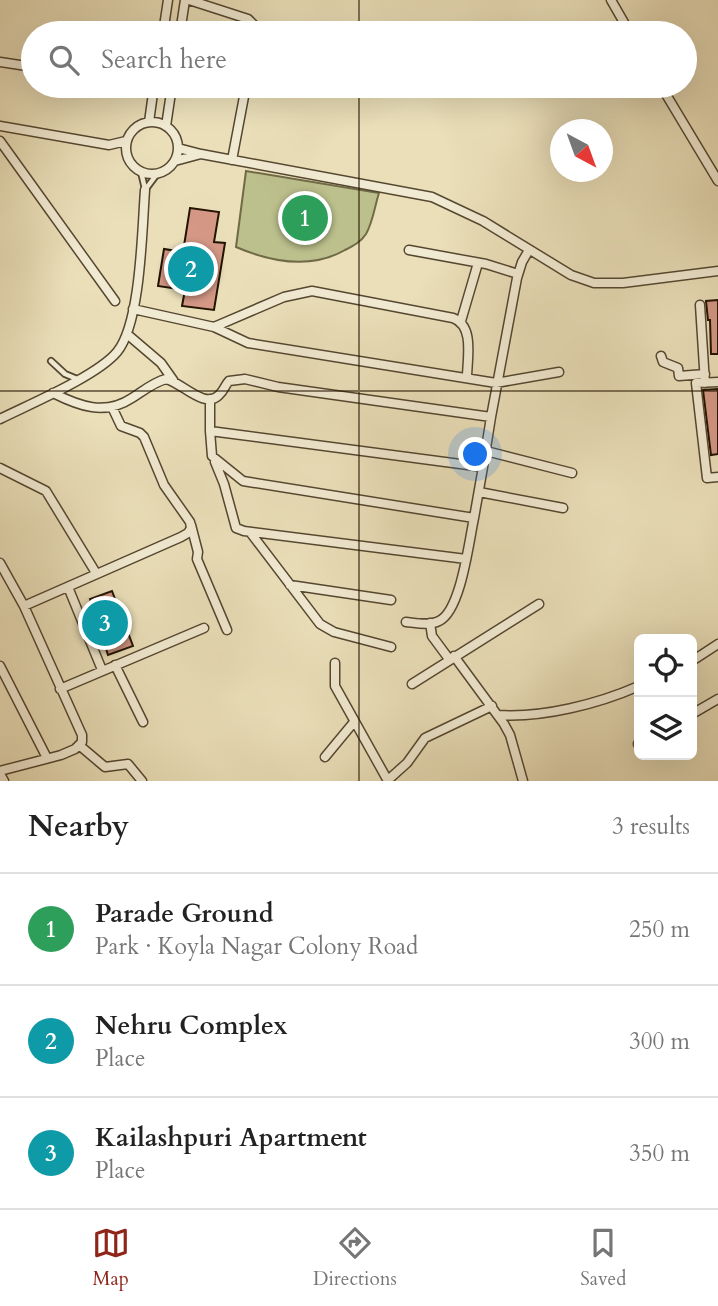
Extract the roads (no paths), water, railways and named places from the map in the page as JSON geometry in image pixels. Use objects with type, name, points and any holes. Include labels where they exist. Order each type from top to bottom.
[{"type":"street","points":[[164,21],[165,0]]},
{"type":"street","points":[[183,21],[187,0],[208,2],[250,21]]},
{"type":"street","points":[[611,0],[624,21]]},
{"type":"street","points":[[0,62],[21,65]]},
{"type":"street","points":[[149,122],[153,98]]},
{"type":"street","points":[[166,126],[170,98]]},
{"type":"street","points":[[232,160],[244,98]]},
{"type":"street","points":[[668,98],[718,181]]},
{"type":"street","points":[[175,162],[178,148],[172,131],[166,126],[149,122],[135,128],[127,141],[126,156],[129,163],[141,173],[164,172],[175,162],[201,154]]},
{"type":"street","points":[[0,126],[110,145],[127,141]]},
{"type":"street","points":[[0,141],[115,301]]},
{"type":"street","points":[[110,145],[126,156]]},
{"type":"street","points":[[178,148],[432,197],[483,220],[571,275],[594,283],[622,283],[718,271]]},
{"type":"street","points":[[0,419],[78,379],[115,355],[126,340],[139,264],[145,190]]},
{"type":"street","points":[[409,250],[478,263],[518,274]]},
{"type":"street","points":[[405,622],[438,622],[449,614],[454,603],[466,559],[518,274],[529,250]]},
{"type":"street","points":[[461,321],[478,263]]},
{"type":"street","points":[[215,327],[284,297],[313,291],[461,321],[468,339],[467,378]]},
{"type":"street","points":[[700,305],[705,378]]},
{"type":"street","points":[[132,309],[215,327],[248,343],[496,383],[559,372]]},
{"type":"street","points":[[127,334],[161,363],[173,380],[197,395],[210,399],[218,396],[229,381],[245,379],[278,387],[491,417]]},
{"type":"street","points":[[661,356],[663,362],[678,368],[679,376],[718,382]]},
{"type":"street","points":[[705,378],[696,383],[707,478],[718,477]]},
{"type":"street","points":[[53,393],[88,408],[97,409],[112,407],[128,400],[161,380],[173,380]]},
{"type":"street","points":[[210,399],[212,456],[224,484],[236,528],[466,559]]},
{"type":"street","points":[[112,407],[121,426],[144,437],[164,485],[190,522],[198,552],[197,559],[227,630]]},
{"type":"street","points":[[210,431],[483,467]]},
{"type":"street","points":[[486,451],[572,473]]},
{"type":"street","points":[[212,456],[243,481]]},
{"type":"street","points":[[0,468],[46,491],[96,573]]},
{"type":"street","points":[[224,484],[243,481],[474,517]]},
{"type":"street","points":[[479,492],[563,508]]},
{"type":"street","points":[[24,607],[181,537],[191,528],[190,522]]},
{"type":"street","points":[[250,532],[326,629],[391,647]]},
{"type":"street","points":[[0,563],[24,607],[82,735],[79,745],[70,752],[0,773],[4,781]]},
{"type":"street","points":[[290,585],[391,600]]},
{"type":"street","points":[[68,587],[102,670]]},
{"type":"street","points":[[412,684],[538,604]]},
{"type":"street","points":[[430,623],[432,636],[498,715],[510,736],[523,781]]},
{"type":"street","points":[[60,689],[204,628]]},
{"type":"street","points":[[697,658],[718,644]]},
{"type":"street","points":[[335,663],[335,686],[388,781],[407,763],[425,738],[492,706]]},
{"type":"street","points":[[115,665],[143,722]]},
{"type":"street","points":[[0,666],[47,758]]},
{"type":"street","points":[[498,715],[527,716],[607,699],[634,688]]},
{"type":"street","points":[[697,711],[718,699]]},
{"type":"street","points":[[326,757],[354,722]]},
{"type":"street","points":[[79,745],[105,767],[128,764],[142,781]]},
{"type":"lane","points":[[141,173],[145,190]]},
{"type":"lane","points":[[145,190],[157,174]]},
{"type":"lane","points":[[51,361],[65,374],[78,379]]},
{"type":"lane","points":[[65,374],[66,386]]},
{"type":"place","name":"Parade Ground","points":[[305,218]]},
{"type":"place","name":"Nehru Complex","points":[[191,269]]},
{"type":"place","name":"Kailashpuri Apartment","points":[[105,623]]}]
